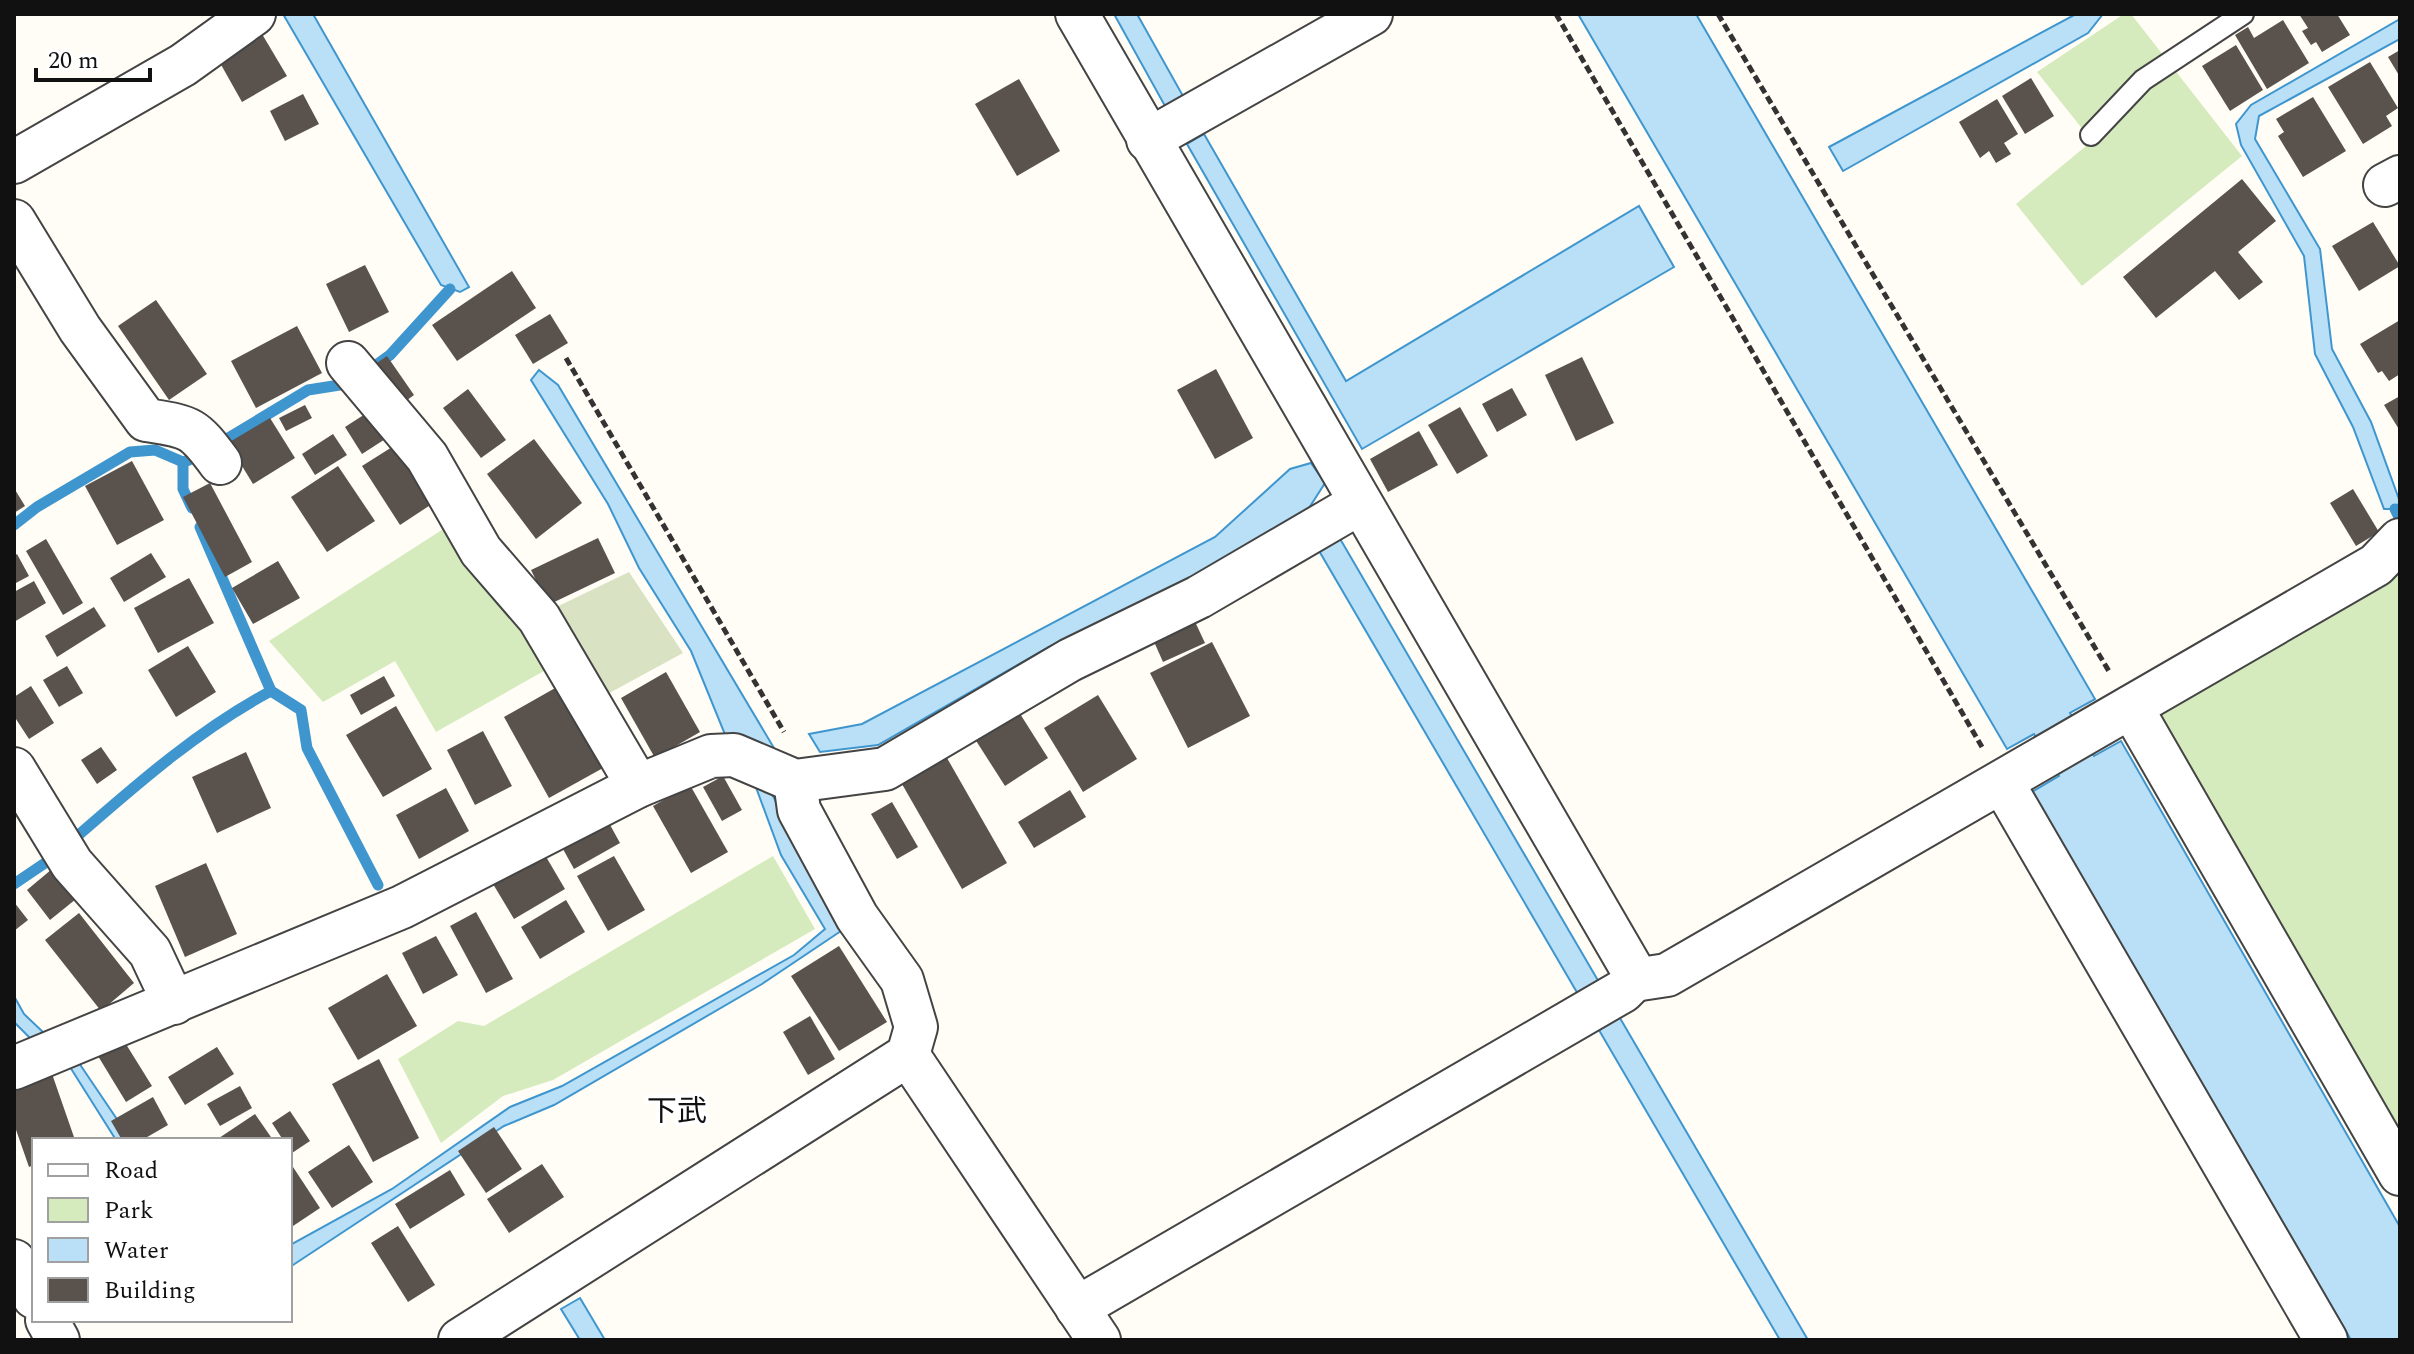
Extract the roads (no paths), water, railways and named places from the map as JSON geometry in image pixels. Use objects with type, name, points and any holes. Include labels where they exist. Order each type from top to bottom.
[{"type":"street","points":[[14,162],[183,65],[254,14]]},
{"type":"street","points":[[1077,14],[1630,966],[1628,986]]},
{"type":"street","points":[[1148,140],[1371,14]]},
{"type":"street","points":[[14,221],[80,329],[146,420],[186,427],[200,435],[220,463]]},
{"type":"street","points":[[348,363],[427,457],[481,551],[539,618],[638,786]]},
{"type":"street","points":[[14,1068],[402,907],[638,786],[711,756],[734,755],[795,781],[885,769],[1070,660],[1199,597],[1360,503]]},
{"type":"street","points":[[908,1055],[1088,1324],[1628,986],[1667,975],[2040,761],[2376,565],[2400,540]]},
{"type":"street","points":[[2131,707],[2400,1174]]},
{"type":"street","points":[[14,769],[72,864],[150,952],[174,1003]]},
{"type":"street","points":[[460,1340],[908,1055],[916,1027],[902,980],[857,917],[799,810],[795,781]]},
{"type":"street","points":[[2002,782],[2326,1340]]},
{"type":"street","points":[[14,1261],[32,1293]]},
{"type":"street","points":[[48,1322],[58,1340]]},
{"type":"lane","points":[[2091,135],[2143,80],[2243,14]]},
{"type":"water","points":[[283,14],[313,14],[469,287],[460,292],[441,285]]},
{"type":"water","points":[[1114,14],[1137,14],[1183,96],[1165,106]]},
{"type":"water","points":[[1578,14],[1696,14],[2095,699],[2070,713],[2094,756],[2121,741],[2400,1227],[2400,1340],[2351,1340],[2032,792],[2059,776],[2034,734],[2007,749]]},
{"type":"water","points":[[2076,14],[2103,14],[2088,33],[1843,171],[1829,147]]},
{"type":"water","points":[[2400,19],[2400,39],[2259,116],[2255,139],[2320,249],[2332,349],[2371,422],[2400,502],[2395,509],[2384,509],[2353,427],[2315,354],[2304,256],[2241,145],[2236,124],[2251,105]]},
{"type":"water","points":[[1204,134],[1346,381],[1639,206],[1674,267],[1362,449],[1187,144]]},
{"type":"water","points":[[539,370],[558,385],[774,748],[771,751],[726,737],[691,651],[639,568],[608,504],[531,380]]},
{"type":"water","points":[[1311,463],[1325,483],[1309,508],[1191,581],[1049,647],[878,745],[820,752],[809,734],[862,724],[1215,537],[1290,469]]},
{"type":"water","points":[[1339,537],[1808,1340],[1780,1340],[1318,549]]},
{"type":"water","points":[[754,782],[768,786],[841,931],[762,984],[554,1105],[504,1126],[292,1266],[292,1244],[392,1189],[510,1107],[562,1086],[794,955],[825,929],[781,855]]},
{"type":"water","points":[[14,996],[24,1014],[45,1034],[32,1040],[14,1022]]},
{"type":"water","points":[[79,1063],[130,1138],[115,1138],[70,1067]]},
{"type":"water","points":[[580,1298],[605,1340],[580,1340],[561,1309]]},
{"type":"waterway","points":[[375,366],[390,355],[450,289]]},
{"type":"waterway","points":[[220,443],[308,390],[346,384]]},
{"type":"waterway","points":[[14,525],[37,507],[130,452],[155,450],[183,462],[189,460]]},
{"type":"waterway","points":[[183,462],[183,489],[192,508]]},
{"type":"waterway","points":[[2395,509],[2400,519]]},
{"type":"waterway","points":[[200,527],[271,691],[301,710],[307,748],[378,885]]},
{"type":"waterway","points":[[74,839],[193,741],[271,691]]},
{"type":"waterway","points":[[14,884],[48,861]]},
{"type":"district","name":"下武","points":[[677,1112]]}]
